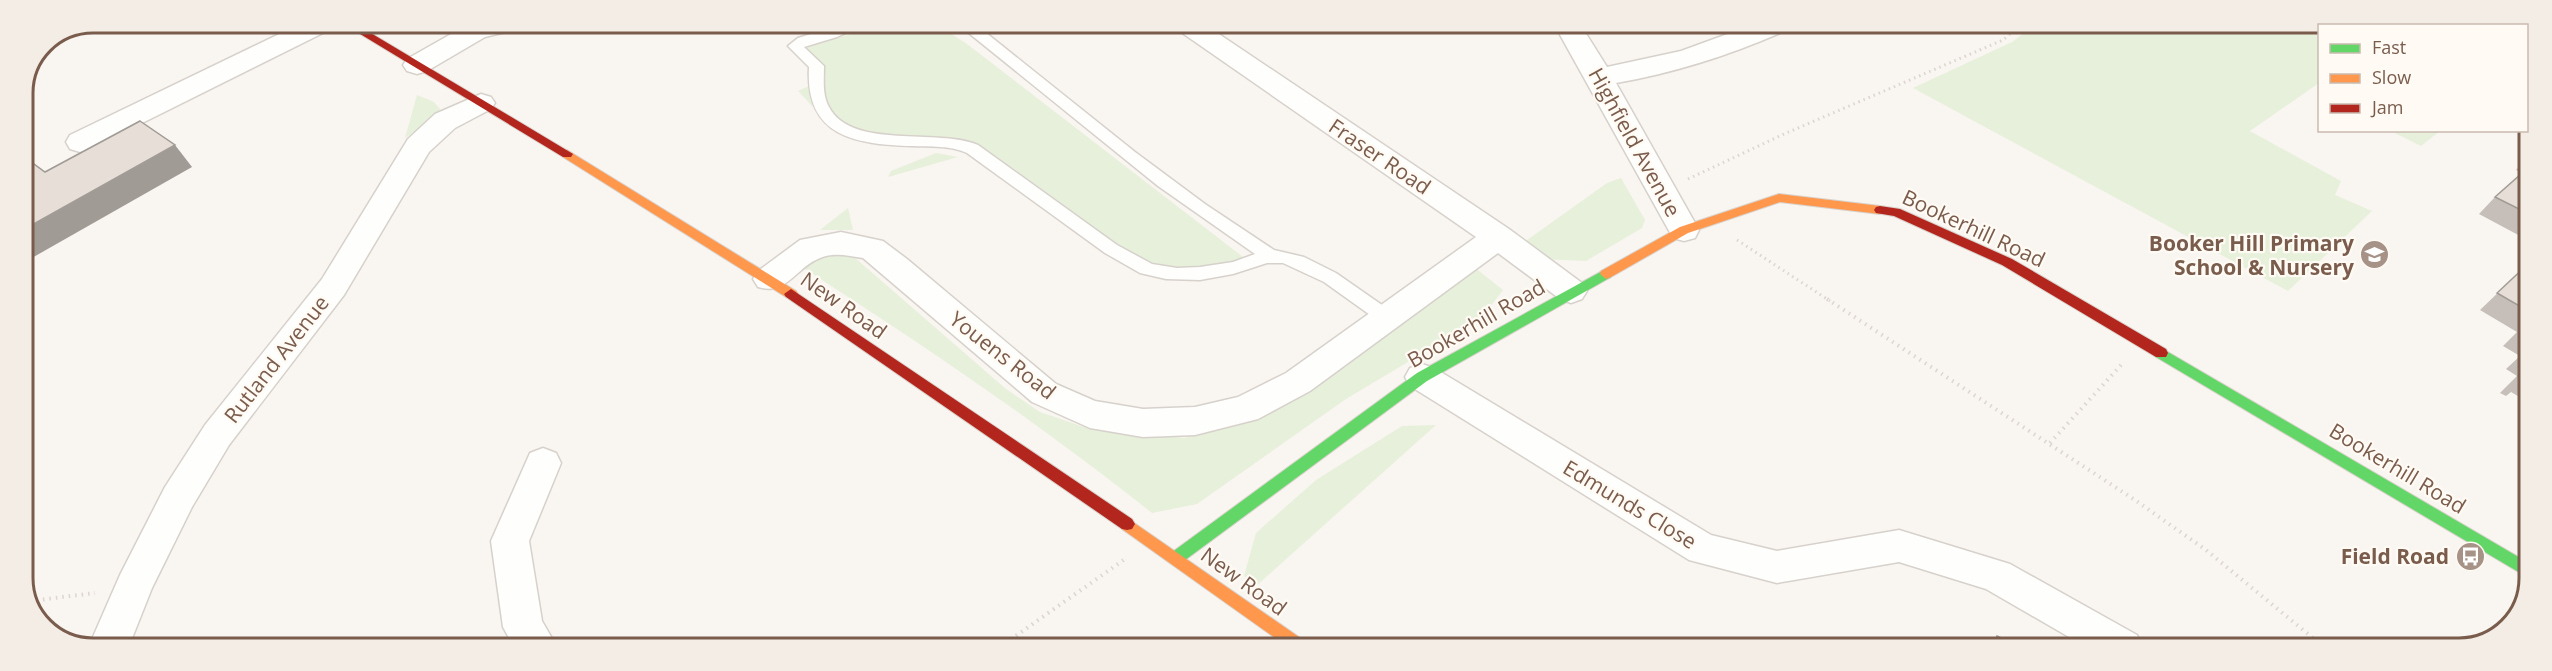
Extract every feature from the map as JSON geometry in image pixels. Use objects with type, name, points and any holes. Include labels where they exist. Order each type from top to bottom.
[{"type":"main road","name":"New Road","points":[[364,33],[769,279],[1176,558],[1287,638]]},
{"type":"main road","name":"Bookerhill Road","points":[[1176,558],[1422,377],[1571,291],[1696,226],[1779,198],[1896,212],[2007,262],[2519,565]]},
{"type":"street","points":[[80,142],[302,33]]},
{"type":"street","points":[[417,65],[473,33]]},
{"type":"street","name":"Fraser Road","points":[[1200,33],[1498,237],[1571,291]]},
{"type":"street","name":"Highfield Avenue","points":[[1572,33],[1661,192],[1696,226]]},
{"type":"street","points":[[1599,77],[1646,70],[1734,45],[1759,33]]},
{"type":"street","name":"Rutland Avenue","points":[[112,638],[134,587],[178,498],[217,435],[333,287],[418,146],[445,121],[481,103]]},
{"type":"street","name":"Youens Road","points":[[769,279],[811,248],[841,243],[872,249],[1044,393],[1090,414],[1143,423],[1195,421],[1246,409],[1298,382],[1498,237]]},
{"type":"street","name":"Edmunds Close","points":[[1422,377],[1702,549],[1777,567],[1899,546],[1996,576],[2105,638]]},
{"type":"street","points":[[531,638],[523,627],[510,541],[543,463]]},
{"type":"lane","points":[[835,33],[803,41],[795,46],[817,66],[816,90],[821,104],[829,118],[845,129],[882,140],[949,142],[968,146],[1101,241],[1128,259],[1152,270],[1177,275],[1202,274],[1271,256],[1286,257],[1316,270],[1386,317]]},
{"type":"lane","points":[[978,33],[1117,144],[1233,232],[1271,256]]},
{"type":"path","points":[[1661,192],[1784,134],[2003,40],[2011,33]]},
{"type":"path","points":[[1696,226],[2050,444],[2206,550],[2313,638]]},
{"type":"path","points":[[2050,444],[2143,342]]},
{"type":"path","points":[[1013,638],[1150,541]]},
{"type":"path","points":[[38,600],[134,587]]},
{"type":"green space","points":[[854,33],[950,33],[1243,257],[1235,266],[1151,273],[970,151],[939,146],[877,143],[846,134],[827,121],[798,91],[826,78],[800,50]]},
{"type":"green space","points":[[2024,33],[2318,33],[2318,84],[2250,131],[2341,181],[2335,195],[2372,211],[2288,291],[1913,88],[2012,42]]},
{"type":"green space","points":[[417,95],[434,102],[440,109],[435,118],[405,138]]},
{"type":"green space","points":[[2393,132],[2439,132],[2421,146]]},
{"type":"green space","points":[[936,153],[958,157],[888,177],[891,171]]},
{"type":"green space","points":[[1621,178],[1645,220],[1642,228],[1586,261],[1541,259],[1523,243],[1607,183]]},
{"type":"green space","points":[[848,208],[853,230],[820,230]]},
{"type":"green space","points":[[831,250],[854,257],[1006,389],[1040,412],[1084,427],[1184,438],[1235,423],[1474,267],[1503,290],[1486,312],[1346,399],[1197,504],[1152,513],[1067,448],[980,386],[892,325],[802,267]]},
{"type":"green space","points":[[1436,425],[1256,586],[1244,576],[1256,533],[1316,480],[1402,426]]},
{"type":"building","points":[[140,121],[175,145],[33,224],[33,163],[45,172]]},
{"type":"building","points":[[2519,176],[2519,209],[2495,197]]},
{"type":"building","points":[[2519,272],[2519,306],[2497,293]]},
{"type":"traffic: fast","points":[[1176,558],[1422,377],[1606,274]]},
{"type":"traffic: fast","points":[[2161,353],[2519,565]]},
{"type":"traffic: slow","points":[[567,154],[791,294]]},
{"type":"traffic: slow","points":[[1606,274],[1684,230],[1779,198],[1880,210]]},
{"type":"traffic: slow","points":[[1127,524],[1287,638]]},
{"type":"traffic: jam","points":[[364,33],[567,154]]},
{"type":"traffic: jam","points":[[1880,210],[1896,212],[2007,262],[2161,353]]},
{"type":"traffic: jam","points":[[791,294],[1127,524]]},
{"type":"place","name":"Booker Hill Primary School & Nursery","points":[[2375,255]]},
{"type":"place","name":"Field Road","points":[[2470,556]]}]
